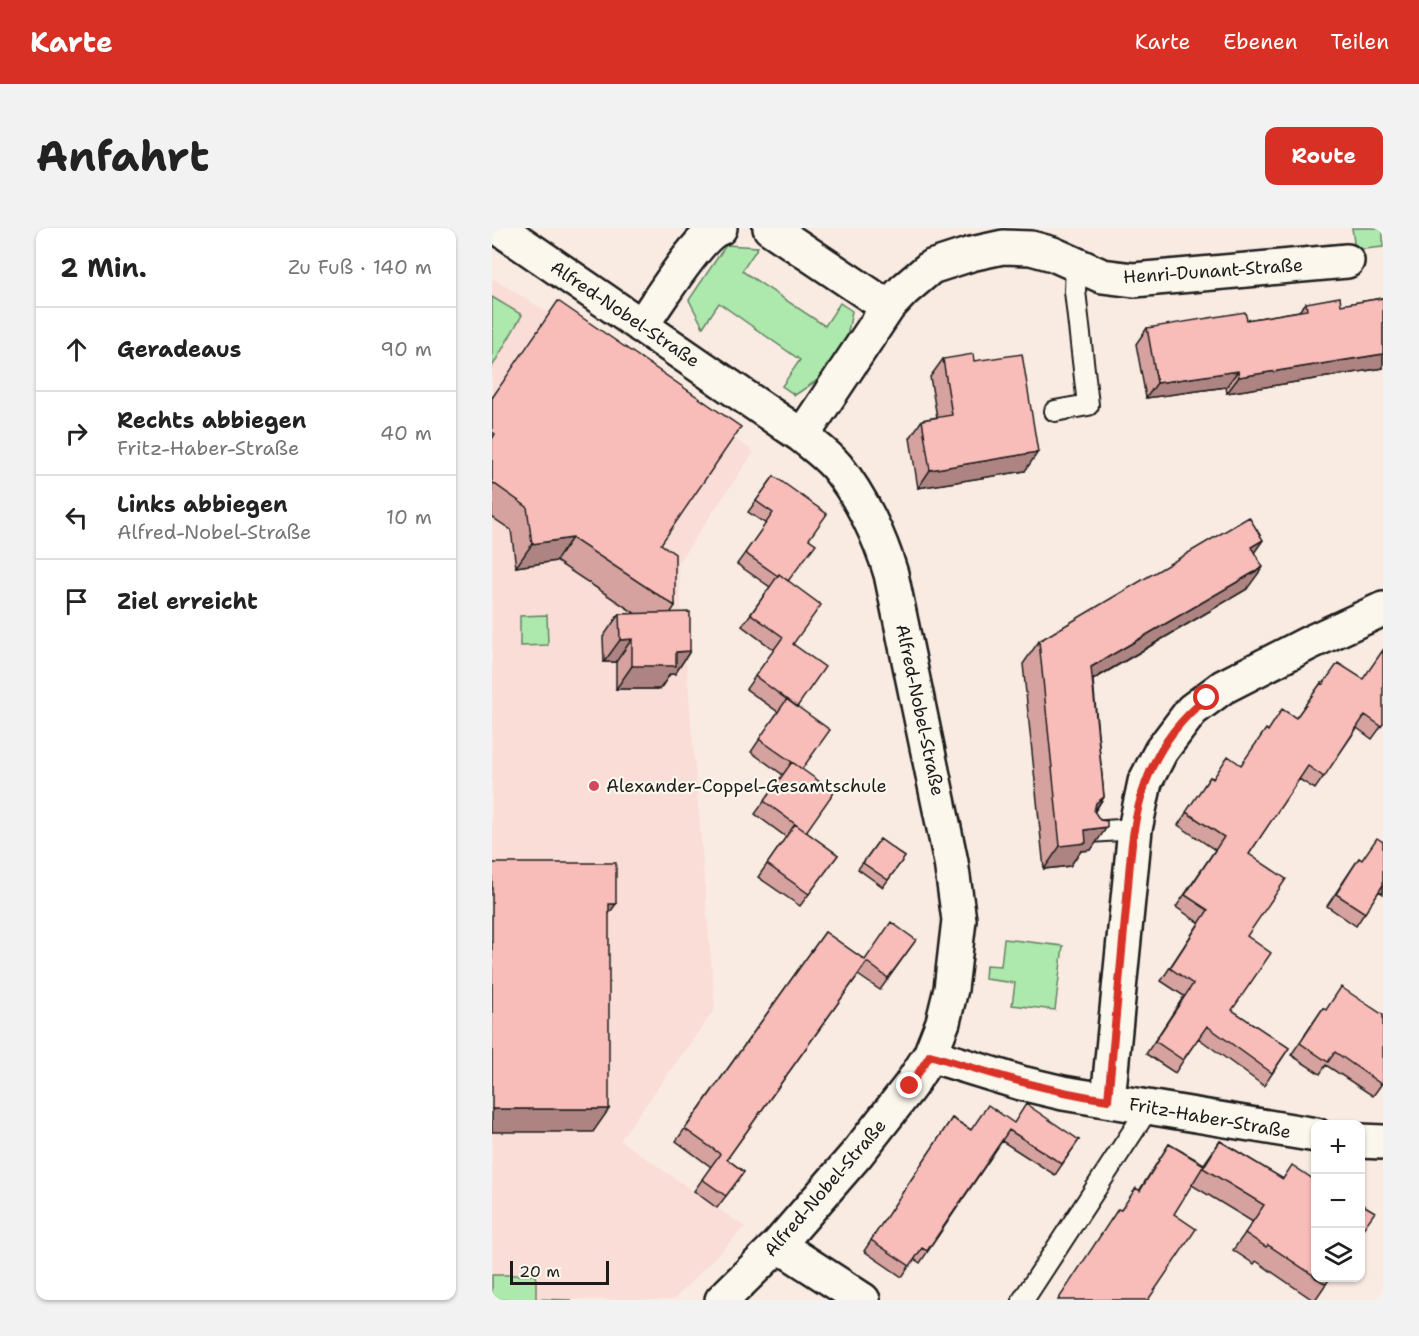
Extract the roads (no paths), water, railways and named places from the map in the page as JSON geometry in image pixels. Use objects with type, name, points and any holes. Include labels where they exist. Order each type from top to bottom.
[{"type":"street","name":"Alfred-Nobel-Straße","points":[[499,228],[802,436],[836,467],[861,504],[884,549],[939,799],[959,920],[951,989],[943,1022],[930,1055],[910,1086],[863,1146],[778,1245],[722,1300]]},
{"type":"street","points":[[641,326],[698,248],[713,231],[720,228]]},
{"type":"street","points":[[770,228],[888,307]]},
{"type":"street","name":"Henri-Dunant-Straße","points":[[802,436],[888,307],[931,267],[971,254],[1003,247],[1031,248],[1053,254],[1102,276],[1134,280],[1347,261]]},
{"type":"street","points":[[1108,1100],[1135,829],[1142,793],[1154,764],[1170,736],[1192,710],[1223,687],[1309,643],[1383,609]]},
{"type":"street","name":"Fritz-Haber-Straße","points":[[930,1055],[1021,1083],[1063,1093],[1311,1134]]},
{"type":"street","points":[[1365,1141],[1383,1143]]},
{"type":"street","points":[[778,1245],[863,1300]]},
{"type":"lane","points":[[1055,411],[1088,405],[1075,291],[1076,265]]},
{"type":"lane","points":[[1090,832],[1135,829]]},
{"type":"lane","points":[[1023,1300],[1149,1107]]},
{"type":"place","name":"Alexander-Coppel-Gesamtschule","points":[[594,786]]}]
